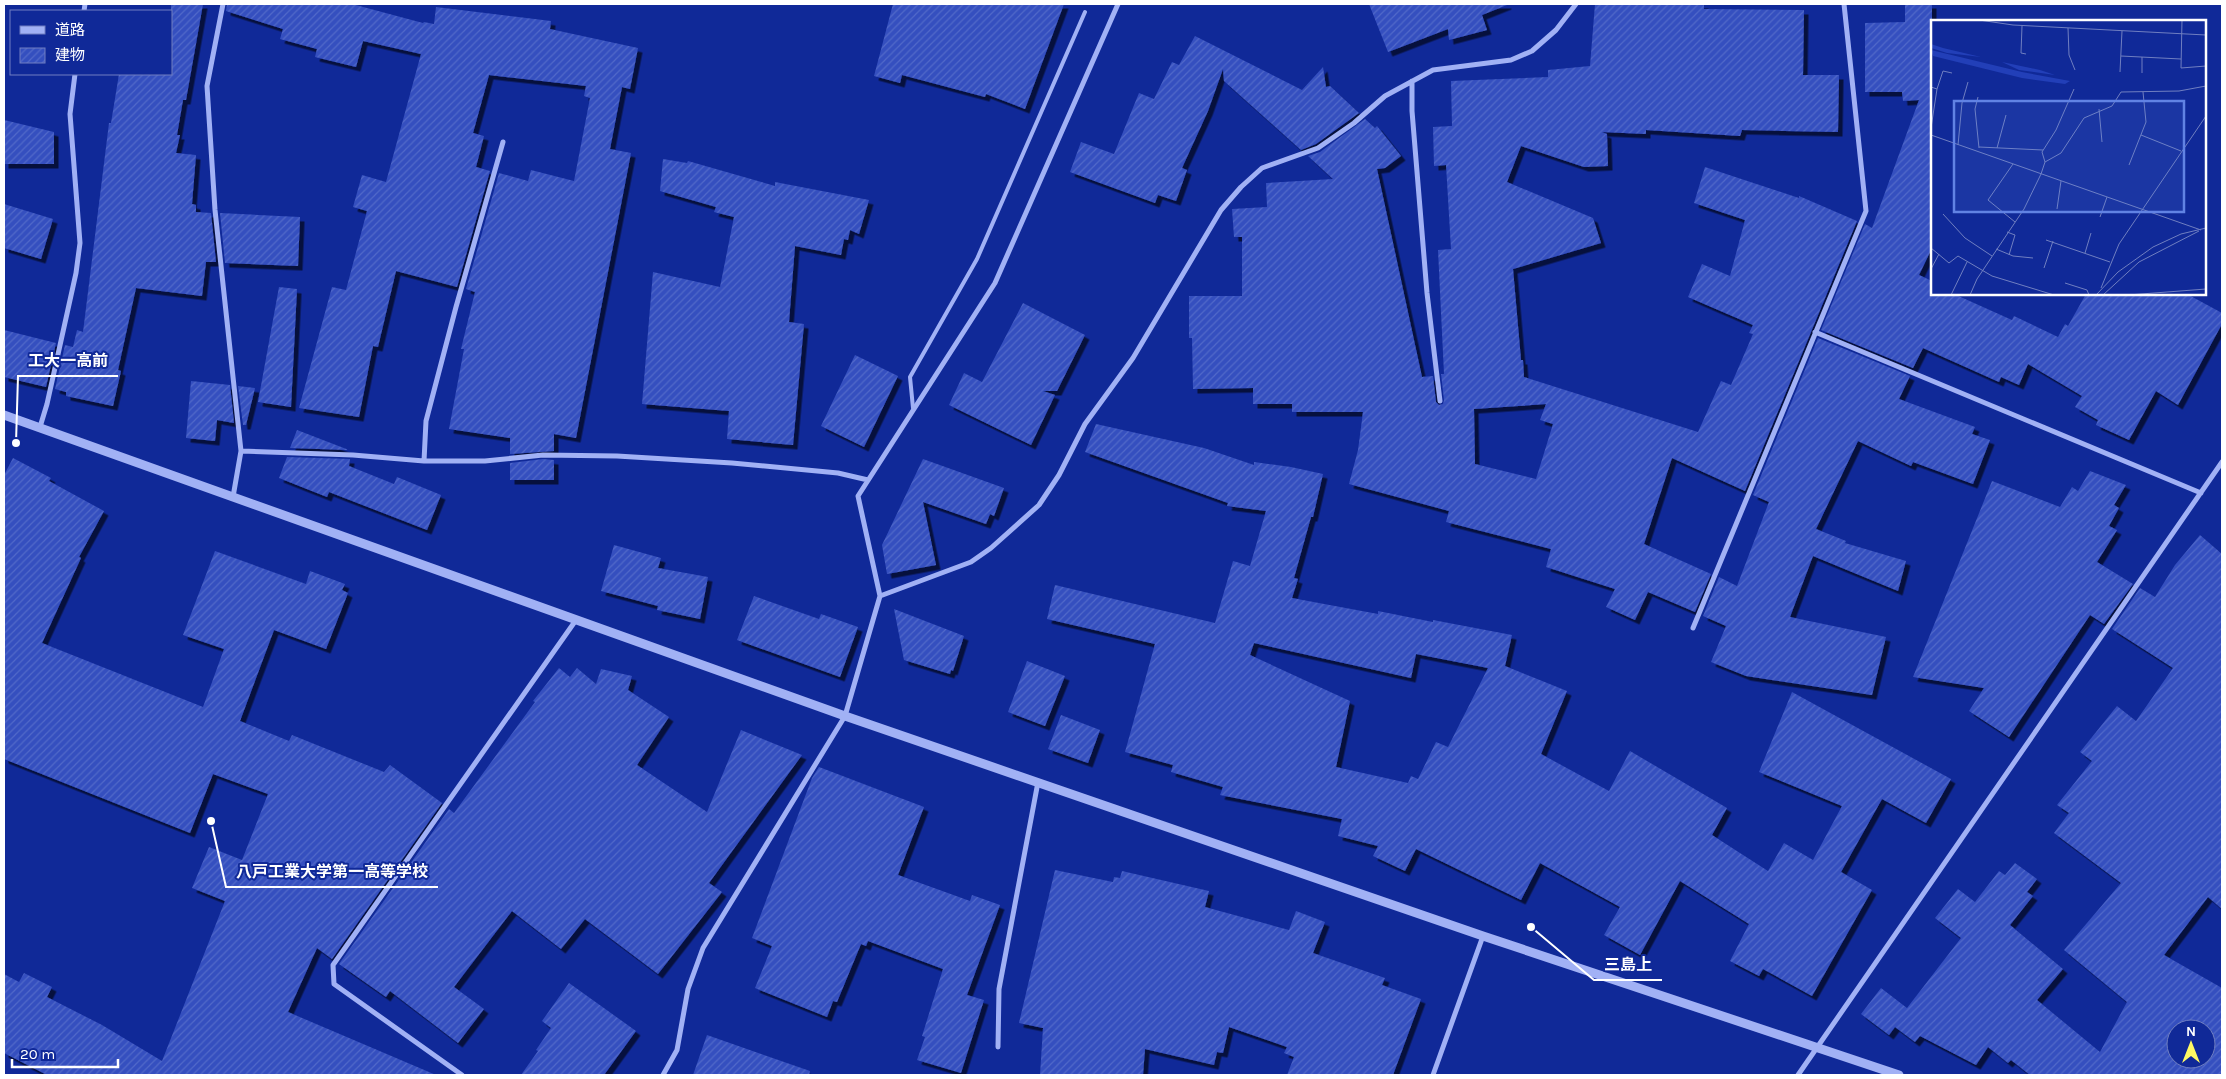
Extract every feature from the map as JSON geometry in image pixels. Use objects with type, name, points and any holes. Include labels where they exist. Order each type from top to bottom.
[{"type":"street","points":[[223,4],[207,86],[215,210],[241,451],[233,497]]},
{"type":"street","points":[[663,1075],[677,1050],[688,989],[702,948],[845,716],[880,596],[858,496],[995,283],[1118,4]]},
{"type":"street","points":[[880,596],[971,562],[992,548],[1039,505],[1059,475],[1085,424],[1133,358],[1221,210],[1241,187],[1262,168],[1318,148],[1354,123],[1385,96],[1434,70],[1511,60],[1532,51],[1556,30],[1576,4]]},
{"type":"street","points":[[1693,628],[1866,211],[1844,4]]},
{"type":"street","points":[[40,428],[76,273],[80,243],[70,114],[75,75]]},
{"type":"street","points":[[1412,81],[1412,111],[1427,293],[1440,401]]},
{"type":"street","points":[[424,461],[428,412],[503,142]]},
{"type":"street","points":[[1815,332],[2201,492]]},
{"type":"street","points":[[4,415],[845,716],[1483,936],[1817,1046],[1899,1075]]},
{"type":"street","points":[[241,451],[353,455],[424,461],[485,461],[543,455],[617,456],[838,473],[868,480]]},
{"type":"street","points":[[1798,1075],[2222,462]]},
{"type":"street","points":[[462,1075],[334,984],[333,965],[576,620]]},
{"type":"street","points":[[998,1047],[999,989],[1038,781]]},
{"type":"street","points":[[1433,1075],[1483,936]]},
{"type":"lane","points":[[913,408],[910,377],[977,260],[1085,12]]},
{"type":"building","points":[[171,4],[203,4],[186,100],[183,100],[177,135],[180,135],[176,153],[196,155],[192,204],[196,205],[196,212],[211,213],[216,262],[206,262],[202,296],[136,288],[118,370],[121,371],[113,406],[66,396],[66,392],[55,389],[65,345],[73,347],[77,330],[83,332],[109,123],[111,123],[119,75],[172,75]]},
{"type":"building","points":[[227,4],[352,4],[423,23],[434,24],[436,7],[551,21],[550,29],[638,48],[630,89],[622,87],[610,149],[631,153],[576,438],[554,434],[554,451],[510,454],[510,438],[449,429],[464,349],[461,349],[475,292],[466,289],[499,173],[528,181],[531,170],[574,181],[590,98],[584,96],[586,86],[489,75],[473,133],[484,136],[476,167],[490,171],[457,287],[396,271],[378,347],[373,346],[359,417],[299,408],[332,287],[346,290],[367,211],[353,207],[362,175],[386,182],[421,54],[363,41],[356,67],[315,57],[317,49],[280,39],[283,29],[226,11]]},
{"type":"building","points":[[893,4],[1064,4],[1025,109],[986,94],[985,97],[902,75],[900,83],[874,76]]},
{"type":"building","points":[[1369,4],[1507,5],[1482,15],[1487,30],[1449,40],[1448,29],[1388,52]]},
{"type":"building","points":[[1595,4],[1704,4],[1704,9],[1804,10],[1803,75],[1839,75],[1838,132],[1742,130],[1740,136],[1646,130],[1646,134],[1602,132],[1607,134],[1608,166],[1584,167],[1521,146],[1507,182],[1593,218],[1601,243],[1513,269],[1524,377],[1698,432],[1721,381],[1731,385],[1753,334],[1749,333],[1753,325],[1688,297],[1702,264],[1730,276],[1745,220],[1694,203],[1705,167],[1799,198],[1799,196],[1857,221],[1745,491],[1672,458],[1644,544],[1711,574],[1695,612],[1648,592],[1635,620],[1606,607],[1615,589],[1546,567],[1551,549],[1446,522],[1449,511],[1349,484],[1358,450],[1363,412],[1292,412],[1292,404],[1253,404],[1253,388],[1193,389],[1192,338],[1189,338],[1189,296],[1242,296],[1242,237],[1234,237],[1232,209],[1267,207],[1266,183],[1333,179],[1308,156],[1320,152],[1365,119],[1375,128],[1377,126],[1401,156],[1385,168],[1377,169],[1422,377],[1433,376],[1436,402],[1439,405],[1443,404],[1441,374],[1444,374],[1438,250],[1451,249],[1446,165],[1434,166],[1433,127],[1452,126],[1451,81],[1548,77],[1548,70],[1590,66]],"holes":[[[1546,404],[1540,420],[1553,424],[1536,479],[1475,464],[1474,409]]]},
{"type":"building","points":[[1905,4],[1932,4],[1931,250],[1919,275],[1931,281],[1931,295],[1956,295],[2012,320],[2014,316],[2058,337],[2065,324],[2068,326],[2085,295],[2189,295],[2222,313],[2222,324],[2178,405],[2156,391],[2129,440],[2096,425],[2098,420],[2075,407],[2082,396],[2028,364],[2019,385],[2001,377],[1999,382],[1923,348],[1913,368],[1821,330],[1865,224],[1872,228],[1919,100],[1903,101],[1902,92],[1865,92],[1865,23],[1905,22]]},
{"type":"building","points":[[1195,36],[1302,90],[1323,67],[1326,87],[1330,86],[1359,113],[1316,144],[1301,150],[1224,81],[1223,69],[1208,111],[1182,168],[1187,170],[1176,201],[1158,195],[1155,203],[1070,172],[1081,142],[1114,154],[1139,93],[1154,99],[1172,62],[1179,65]]},
{"type":"building","points":[[4,120],[54,132],[54,164],[4,164]]},
{"type":"building","points":[[663,159],[687,163],[688,161],[775,186],[775,182],[869,200],[859,234],[850,230],[848,240],[844,239],[841,255],[795,246],[789,322],[804,324],[793,445],[727,439],[729,411],[642,404],[653,272],[720,287],[734,217],[714,212],[716,207],[660,191]]},
{"type":"building","points":[[4,204],[53,219],[41,259],[4,248]]},
{"type":"building","points":[[220,213],[300,217],[298,266],[225,263]]},
{"type":"building","points":[[279,287],[297,289],[291,407],[258,402]]},
{"type":"building","points":[[1023,303],[1085,335],[1057,391],[1043,391],[1055,395],[1031,445],[949,405],[964,373],[982,382]]},
{"type":"building","points":[[4,330],[56,343],[46,387],[4,377]]},
{"type":"building","points":[[1818,338],[1910,376],[1899,399],[1975,427],[1972,434],[1990,440],[1973,484],[1913,462],[1911,466],[1858,441],[1816,529],[1846,541],[1845,543],[1906,561],[1898,591],[1813,556],[1790,617],[1886,637],[1872,695],[1746,676],[1711,662],[1726,626],[1703,616],[1719,577],[1737,586],[1769,502],[1753,495]]},
{"type":"building","points":[[855,355],[898,376],[864,447],[821,426]]},
{"type":"building","points":[[191,381],[230,385],[234,423],[217,420],[215,441],[186,438]]},
{"type":"building","points":[[238,386],[255,388],[246,425],[243,425]]},
{"type":"building","points":[[1096,424],[1204,448],[1254,465],[1254,462],[1323,474],[1313,517],[1311,517],[1294,578],[1298,579],[1292,598],[1378,614],[1378,611],[1433,622],[1433,620],[1512,635],[1505,666],[1567,691],[1541,754],[1609,791],[1630,751],[1727,808],[1712,835],[1768,871],[1784,843],[1813,860],[1842,806],[1759,772],[1792,692],[1951,779],[1926,823],[1882,799],[1841,872],[1872,890],[1812,996],[1763,969],[1759,976],[1730,961],[1749,924],[1680,881],[1640,955],[1604,935],[1620,907],[1540,863],[1521,900],[1416,849],[1405,871],[1373,856],[1378,846],[1338,836],[1342,819],[1220,795],[1223,787],[1171,772],[1173,765],[1125,752],[1155,644],[1047,619],[1055,585],[1215,623],[1233,561],[1250,566],[1266,511],[1227,506],[1228,503],[1085,452]],"holes":[[[1254,643],[1411,678],[1416,654],[1488,668],[1448,747],[1436,742],[1418,779],[1411,776],[1408,783],[1336,767],[1350,701],[1250,655]]]},
{"type":"building","points":[[297,430],[349,450],[290,448]]},
{"type":"building","points":[[287,457],[350,459],[349,466],[394,484],[397,477],[441,495],[427,530],[329,492],[327,497],[279,478]]},
{"type":"building","points":[[13,458],[51,478],[49,481],[104,511],[79,557],[81,558],[42,643],[203,707],[224,649],[183,635],[215,551],[306,584],[310,571],[345,584],[342,590],[348,593],[326,649],[274,630],[240,721],[289,741],[292,735],[384,772],[390,765],[442,803],[332,959],[317,948],[288,1012],[436,1075],[47,1075],[4,1053],[4,974],[19,982],[24,973],[52,987],[47,997],[102,1025],[162,1061],[225,901],[192,888],[209,847],[242,860],[268,794],[213,774],[190,833],[4,759],[4,475]]},
{"type":"building","points":[[543,459],[554,460],[554,480],[510,480],[510,463]]},
{"type":"building","points":[[923,459],[1004,488],[994,516],[990,514],[986,524],[923,502],[936,565],[887,574],[882,545]]},
{"type":"building","points":[[2090,471],[2126,485],[2114,505],[2119,508],[2109,526],[2117,530],[2097,562],[2133,584],[2104,624],[2090,615],[2009,737],[1969,711],[1984,688],[1913,677],[1992,481],[2060,507],[2072,487],[2078,491]]},
{"type":"building","points":[[2200,535],[2222,554],[2222,909],[2208,897],[2164,955],[2222,988],[2222,1075],[2030,1075],[2011,1060],[2008,1063],[1988,1047],[1976,1065],[1920,1036],[1915,1042],[1895,1027],[1889,1035],[1861,1014],[1881,988],[1907,1008],[1961,938],[1935,918],[1958,889],[1975,902],[1999,871],[2005,875],[2015,863],[2037,879],[2027,892],[2033,896],[2010,925],[2063,969],[2037,1000],[2100,1052],[2127,1002],[2064,950],[2121,883],[2054,833],[2069,813],[2057,805],[2092,761],[2080,752],[2117,706],[2136,721],[2173,668],[2112,629],[2140,588],[2155,597],[2175,565]]},
{"type":"building","points":[[614,545],[661,558],[658,568],[708,577],[700,619],[657,610],[658,606],[601,591]]},
{"type":"building","points":[[754,596],[819,619],[821,614],[858,627],[840,677],[737,640]]},
{"type":"building","points":[[894,609],[964,636],[953,671],[951,670],[950,674],[904,660]]},
{"type":"building","points":[[1027,661],[1065,676],[1045,726],[1008,712]]},
{"type":"building","points":[[559,668],[570,677],[577,668],[596,684],[601,669],[632,676],[628,690],[669,717],[637,765],[707,812],[741,730],[802,755],[709,883],[722,892],[658,974],[585,919],[561,949],[512,911],[454,987],[484,1009],[458,1043],[390,991],[386,997],[339,964],[449,809],[454,813],[535,702],[533,701]]},
{"type":"building","points":[[1061,715],[1100,730],[1088,763],[1048,749]]},
{"type":"building","points":[[819,767],[924,807],[898,875],[970,901],[972,895],[1000,905],[967,995],[984,1000],[961,1073],[917,1060],[925,1037],[922,1036],[943,969],[868,941],[866,946],[861,944],[837,1002],[833,1001],[827,1017],[755,988],[772,946],[752,938],[812,778]]},
{"type":"building","points":[[1055,870],[1113,882],[1114,877],[1120,878],[1122,871],[1209,891],[1205,907],[1289,930],[1296,911],[1325,922],[1313,953],[1385,978],[1382,985],[1421,999],[1393,1075],[1287,1075],[1294,1057],[1284,1053],[1287,1047],[1229,1027],[1223,1053],[1217,1052],[1214,1065],[1145,1049],[1143,1075],[1040,1075],[1043,1028],[1019,1023]]},
{"type":"building","points":[[569,983],[636,1031],[604,1075],[521,1075],[551,1028],[542,1021]]},
{"type":"building","points":[[707,1035],[810,1071],[809,1075],[693,1075]]},
{"type":"place","name":"工大一高前","points":[[16,443]]},
{"type":"place","name":"八戸工業大学第一高等学校","points":[[211,821]]},
{"type":"place","name":"三島上","points":[[1531,927]]}]
